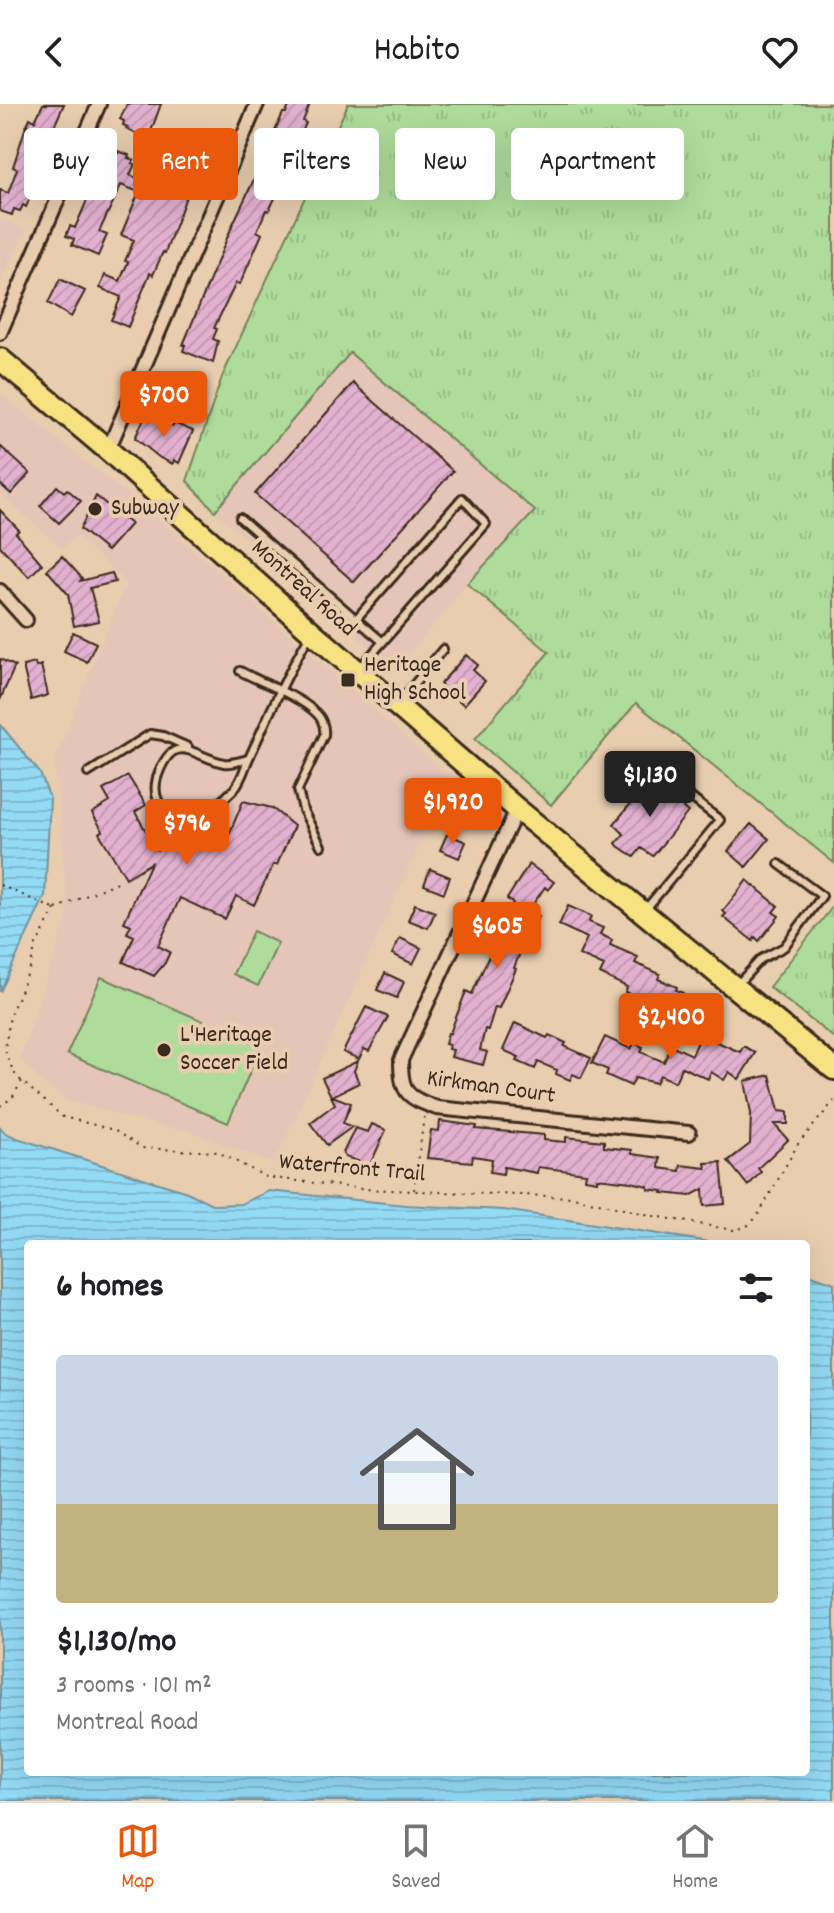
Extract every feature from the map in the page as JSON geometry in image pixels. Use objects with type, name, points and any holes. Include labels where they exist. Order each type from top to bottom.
[{"type":"main road","name":"Montreal Road","points":[[0,359],[108,450],[396,706],[834,1069]]},
{"type":"street","points":[[0,333],[99,104]]},
{"type":"street","points":[[108,450],[257,104]]},
{"type":"street","points":[[0,591],[26,620]]},
{"type":"street","name":"Kirkman Court","points":[[517,809],[401,1060],[401,1084],[412,1099],[437,1108],[689,1133]]},
{"type":"lane","points":[[356,619],[462,498],[486,524],[357,672]]},
{"type":"lane","points":[[240,518],[383,642]]},
{"type":"lane","points":[[188,747],[175,751],[166,760],[156,781],[155,791],[166,812],[179,818],[195,815],[236,787],[312,632]]},
{"type":"lane","points":[[396,706],[443,649]]},
{"type":"lane","points":[[240,671],[316,712],[325,729],[321,744],[298,790],[303,810],[321,846]]},
{"type":"lane","points":[[88,773],[150,734],[163,736],[224,763],[248,759]]},
{"type":"lane","points":[[643,913],[720,820],[662,775]]},
{"type":"lane","points":[[734,987],[761,959],[784,947],[822,896],[779,864]]},
{"type":"path","points":[[0,885],[55,909],[119,881]]},
{"type":"path","name":"Waterfront Trail","points":[[55,909],[36,945],[6,1028],[5,1049],[12,1071],[67,1120],[114,1130],[142,1148],[218,1152],[266,1177],[364,1189],[573,1197],[725,1230],[740,1229],[757,1217],[798,1144],[834,1101]]},
{"type":"path","points":[[0,1106],[12,1098],[22,1080]]},
{"type":"path","points":[[413,1192],[426,1104]]},
{"type":"shaded area","points":[[0,218],[26,230],[0,282]]},
{"type":"shaded area","points":[[350,353],[535,511],[467,584],[395,671],[215,511]]},
{"type":"shaded area","points":[[0,394],[161,521],[450,777],[274,1164],[190,1131],[68,1101],[39,1080],[20,1059],[68,915],[55,760],[126,583],[77,536],[62,548],[0,494]]},
{"type":"green space","points":[[348,104],[834,104],[834,863],[636,703],[551,805],[475,739],[549,652],[467,584],[535,511],[350,353],[215,511],[187,481],[222,377],[304,200],[379,200],[379,128],[337,128]]},
{"type":"green space","points":[[834,905],[834,1038],[769,987]]},
{"type":"green space","points":[[253,931],[278,943],[258,986],[233,974]]},
{"type":"green space","name":"L'Heritage Soccer Field","points":[[101,977],[261,1046],[228,1123],[67,1054]]},
{"type":"water","points":[[0,724],[40,773],[50,799],[45,896],[0,992]]},
{"type":"water","points":[[0,1127],[17,1138],[187,1192],[214,1205],[241,1204],[269,1191],[405,1205],[504,1210],[697,1240],[24,1240],[24,1776],[810,1776],[810,1274],[834,1283],[834,1801],[0,1801]]},
{"type":"building","points":[[43,104],[64,104],[53,128],[25,128],[30,118],[35,121]]},
{"type":"building","points":[[127,104],[161,104],[152,128],[133,128],[133,132],[126,129],[128,127],[120,119]]},
{"type":"building","points":[[290,104],[310,104],[303,121],[306,123],[304,128],[276,128],[283,113]]},
{"type":"building","points":[[24,132],[24,200],[29,200],[26,207],[23,205],[20,211],[14,209],[12,215],[0,211],[0,190],[8,193],[17,169],[13,167]]},
{"type":"building","points":[[118,151],[133,160],[130,175],[133,176],[133,190],[121,185],[117,194]]},
{"type":"building","points":[[254,179],[254,200],[274,200],[257,231],[262,234],[240,284],[236,283],[214,328],[217,329],[213,339],[218,341],[213,363],[183,351],[183,345]]},
{"type":"building","points":[[87,200],[114,200],[99,232],[107,235],[98,256],[72,245],[74,239],[66,236],[70,226],[75,228]]},
{"type":"building","points":[[136,200],[185,200],[165,253],[153,275],[150,273],[128,327],[111,320],[121,297],[100,288],[105,275],[120,281],[128,262],[125,261],[134,240],[121,235]]},
{"type":"building","points":[[60,279],[85,291],[71,317],[48,303]]},
{"type":"building","points":[[353,383],[453,471],[354,582],[255,494]]},
{"type":"building","points":[[146,414],[193,431],[179,463],[174,460],[173,464],[160,458],[135,438]]},
{"type":"building","points":[[0,446],[30,473],[11,494],[0,484]]},
{"type":"building","points":[[57,486],[64,492],[67,489],[81,501],[59,523],[40,506]]},
{"type":"building","points":[[96,496],[131,524],[107,551],[80,529]]},
{"type":"building","points":[[0,510],[19,530],[16,533],[42,564],[29,577],[0,546]]},
{"type":"building","points":[[62,556],[82,578],[80,581],[112,573],[115,582],[90,588],[99,621],[74,626],[68,594],[47,570]]},
{"type":"building","points":[[73,632],[96,643],[87,662],[64,651]]},
{"type":"building","points":[[466,655],[478,665],[473,670],[485,681],[464,705],[440,684]]},
{"type":"building","points":[[0,659],[15,666],[0,700]]},
{"type":"building","points":[[35,663],[36,667],[41,665],[48,695],[31,700],[23,666]]},
{"type":"building","points":[[128,776],[146,805],[135,812],[157,850],[175,840],[181,851],[196,842],[201,831],[226,842],[243,801],[272,808],[294,826],[277,865],[273,865],[254,905],[236,896],[225,919],[180,898],[158,946],[170,952],[154,976],[123,962],[134,936],[127,933],[131,925],[124,922],[151,863],[126,878],[99,833],[103,831],[92,813],[110,802],[103,790]]},
{"type":"building","points":[[649,781],[655,786],[658,781],[681,798],[686,803],[683,808],[688,812],[653,856],[641,848],[634,857],[616,843],[624,834],[614,824]]},
{"type":"building","points":[[751,824],[769,839],[746,867],[728,851]]},
{"type":"building","points":[[447,834],[466,842],[459,858],[440,850]]},
{"type":"building","points":[[529,864],[554,882],[548,890],[545,887],[529,910],[539,916],[525,940],[499,1008],[495,1007],[488,1030],[485,1029],[480,1050],[487,1052],[483,1065],[451,1057],[453,1050],[445,1044],[448,1033],[466,991],[472,994],[500,931],[494,929],[498,919],[502,921],[513,903],[507,899]]},
{"type":"building","points":[[430,869],[450,877],[444,893],[424,885]]},
{"type":"building","points":[[747,880],[778,906],[773,912],[779,916],[759,941],[755,937],[753,941],[723,917],[726,914],[723,911]]},
{"type":"building","points":[[415,904],[435,912],[428,928],[408,920]]},
{"type":"building","points":[[568,906],[591,916],[589,922],[603,928],[600,934],[612,940],[610,945],[638,957],[635,963],[660,974],[658,979],[683,993],[674,1014],[625,992],[627,987],[600,974],[604,966],[579,955],[587,938],[559,925]]},
{"type":"building","points":[[400,938],[421,948],[413,964],[392,954]]},
{"type":"building","points":[[385,973],[404,982],[397,998],[377,990]]},
{"type":"building","points":[[366,1007],[388,1017],[369,1051],[364,1049],[359,1059],[343,1052]]},
{"type":"building","points":[[515,1023],[547,1038],[549,1035],[566,1043],[564,1046],[591,1058],[581,1078],[573,1074],[570,1080],[538,1062],[535,1069],[503,1050]]},
{"type":"building","points":[[701,1035],[740,1052],[744,1046],[755,1053],[739,1079],[729,1072],[724,1080],[711,1072],[708,1079],[682,1067],[675,1082],[660,1075],[656,1083],[635,1078],[631,1086],[606,1075],[608,1070],[592,1063],[605,1037],[631,1049],[634,1043],[643,1047],[641,1052],[664,1062],[671,1045],[692,1055]]},
{"type":"building","points":[[358,1061],[354,1071],[359,1083],[332,1096],[351,1103],[343,1123],[352,1127],[327,1145],[310,1123],[335,1104],[322,1078]]},
{"type":"building","points":[[770,1075],[779,1111],[788,1112],[788,1124],[774,1124],[788,1140],[758,1168],[761,1172],[748,1186],[728,1161],[750,1144],[751,1113],[745,1081]]},
{"type":"building","points":[[440,1121],[477,1126],[476,1129],[544,1135],[544,1140],[566,1142],[566,1137],[604,1141],[604,1147],[632,1150],[632,1154],[660,1158],[659,1168],[680,1171],[681,1165],[706,1168],[705,1163],[721,1162],[725,1204],[704,1206],[703,1189],[690,1196],[662,1193],[631,1182],[597,1178],[597,1181],[585,1179],[586,1173],[538,1167],[537,1173],[504,1167],[503,1174],[490,1172],[492,1159],[473,1156],[472,1162],[427,1158],[431,1130],[439,1131]]},
{"type":"building","points":[[372,1124],[386,1130],[370,1165],[345,1157],[343,1153],[355,1128],[368,1132]]},
{"type":"place","name":"Subway","points":[[95,509]]},
{"type":"place","name":"Heritage High School","points":[[348,680]]},
{"type":"place","name":"L'Heritage Soccer Field","points":[[164,1050]]}]
